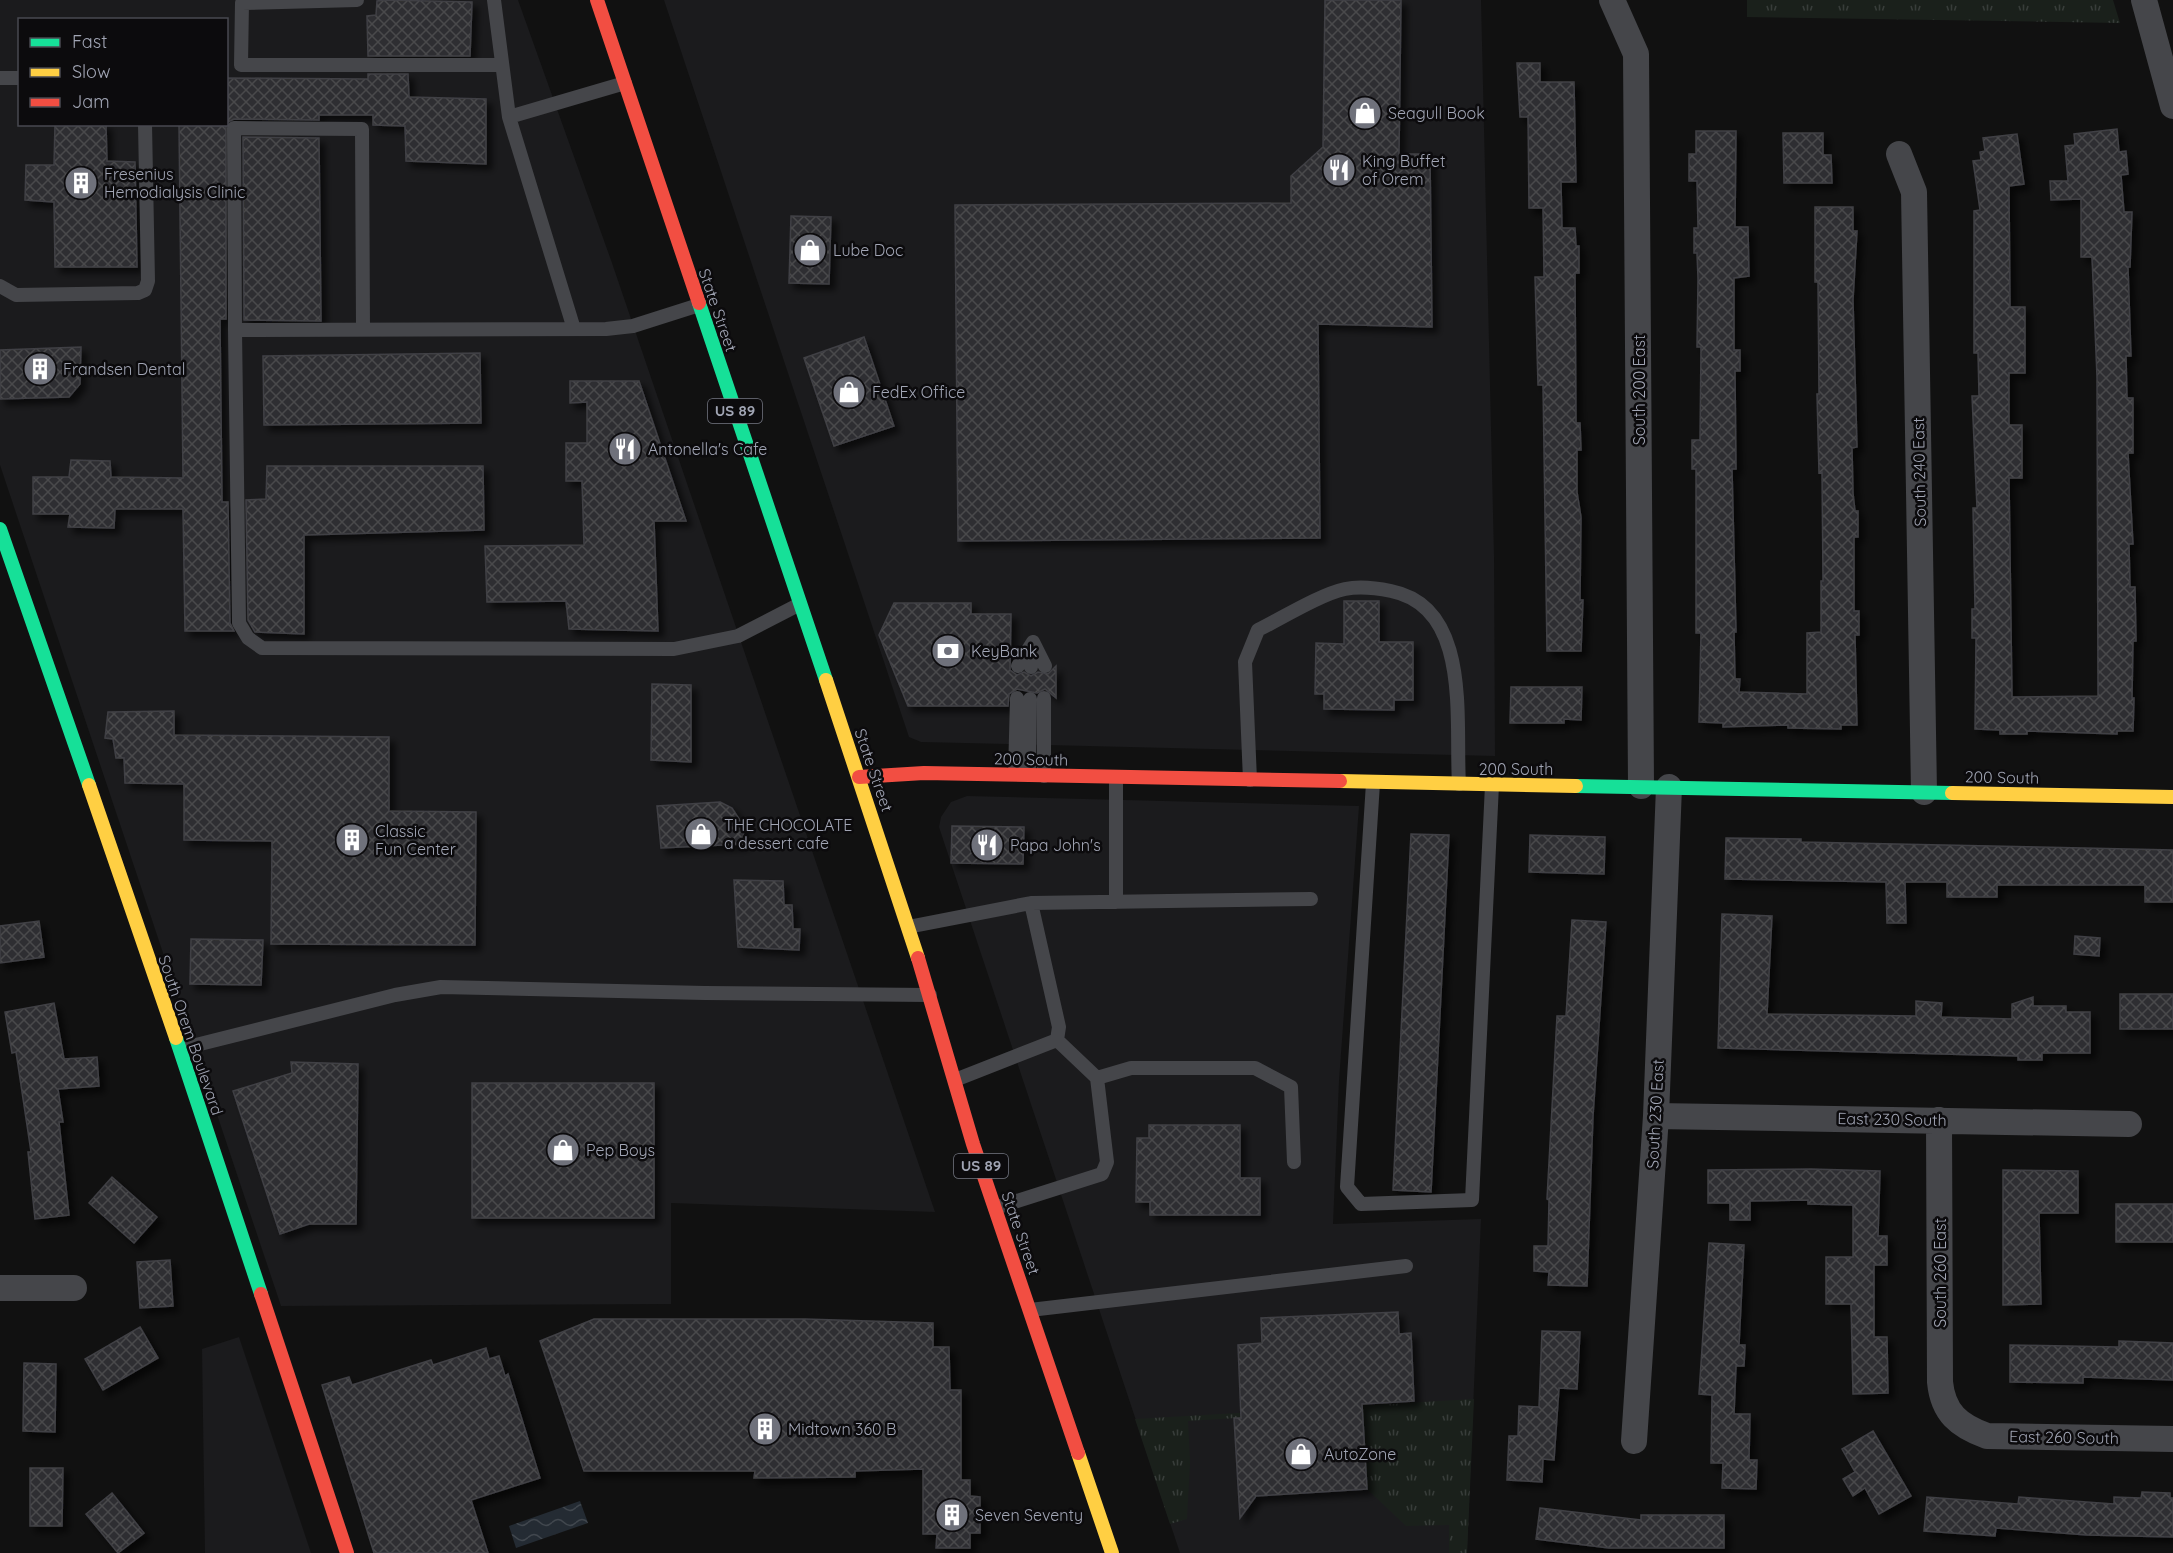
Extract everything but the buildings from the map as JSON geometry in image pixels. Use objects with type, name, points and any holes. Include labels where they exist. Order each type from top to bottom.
[{"type":"street","name":"State Street","points":[[597,0],[860,777],[995,1208],[1112,1553]]},
{"type":"street","name":"South 200 East","points":[[1612,0],[1636,54],[1641,786]]},
{"type":"street","points":[[2144,0],[2173,106]]},
{"type":"street","name":"South 240 East","points":[[1899,154],[1914,192],[1924,792]]},
{"type":"street","name":"South Orem Boulevard","points":[[0,529],[180,1049],[348,1553]]},
{"type":"street","name":"200 South","points":[[860,777],[924,773],[2173,797]]},
{"type":"street","name":"South 230 East","points":[[1634,1440],[1656,1116],[1670,787]]},
{"type":"street","name":"East 230 South","points":[[1656,1116],[2129,1124]]},
{"type":"street","name":"South 260 East","points":[[1939,1120],[1940,1382],[1944,1404],[1958,1422]]},
{"type":"street","points":[[0,1288],[74,1288]]},
{"type":"street","name":"East 260 South","points":[[1958,1422],[1966,1428],[1988,1436],[2173,1439]]},
{"type":"lane","points":[[357,0],[242,3],[242,65],[502,65]]},
{"type":"lane","points":[[497,1],[509,117],[574,329]]},
{"type":"lane","points":[[0,78],[18,78]]},
{"type":"lane","points":[[509,117],[625,83]]},
{"type":"lane","points":[[0,286],[16,295],[138,293],[145,290],[148,282],[145,126]]},
{"type":"lane","points":[[363,328],[362,129],[234,128],[239,623],[248,638],[262,648],[674,649],[738,636],[800,604]]},
{"type":"lane","points":[[235,330],[574,329],[633,326],[699,305]]},
{"type":"lane","points":[[1250,780],[1245,662],[1258,630],[1344,589],[1372,587],[1409,594],[1422,603],[1429,608],[1448,640],[1459,720],[1459,785]]},
{"type":"lane","points":[[1031,667],[1033,642],[1031,667]]},
{"type":"lane","points":[[1022,776],[1031,698],[1044,776]]},
{"type":"lane","points":[[1116,777],[1116,902]]},
{"type":"lane","points":[[1373,783],[1347,1186],[1361,1204],[1472,1200],[1492,785]]},
{"type":"lane","points":[[908,927],[1031,903],[1311,899]]},
{"type":"lane","points":[[1031,903],[1059,1027],[1057,1040]]},
{"type":"lane","points":[[180,1049],[394,995],[441,987],[930,995]]},
{"type":"lane","points":[[995,1208],[1102,1174],[1107,1162],[1096,1078],[1057,1040]]},
{"type":"lane","points":[[955,1080],[1057,1040]]},
{"type":"lane","points":[[1096,1078],[1131,1068],[1255,1068],[1291,1087],[1294,1162]]},
{"type":"lane","points":[[1030,1310],[1406,1266]]},
{"type":"shaded area","points":[[0,0],[518,0],[612,263],[935,1212],[671,1203],[671,1304],[281,1306],[0,465]]},
{"type":"shaded area","points":[[664,0],[1481,0],[1494,556],[1495,756],[921,742],[909,737]]},
{"type":"shaded area","points":[[967,796],[1359,806],[1339,1081],[1333,1224],[1481,1219],[1467,1553],[1180,1553],[939,827],[941,817],[951,802]]},
{"type":"shaded area","points":[[239,1337],[311,1553],[205,1553],[202,1349]]},
{"type":"green space","points":[[1747,0],[2113,0],[2120,23],[1747,17]]},
{"type":"green space","points":[[1474,1399],[1467,1553],[1449,1553],[1449,1525],[1406,1526],[1367,1489],[1362,1410],[1188,1421],[1190,1462],[1187,1519],[1170,1524],[1135,1419]]},
{"type":"water","points":[[580,1501],[588,1523],[516,1548],[509,1526]]},
{"type":"traffic: fast","points":[[699,303],[826,680]]},
{"type":"traffic: fast","points":[[0,529],[89,785]]},
{"type":"traffic: fast","points":[[1576,786],[1952,793]]},
{"type":"traffic: fast","points":[[176,1038],[261,1294]]},
{"type":"traffic: slow","points":[[826,680],[918,958]]},
{"type":"traffic: slow","points":[[1340,781],[1576,786]]},
{"type":"traffic: slow","points":[[89,785],[176,1038]]},
{"type":"traffic: slow","points":[[1952,793],[2173,797]]},
{"type":"traffic: slow","points":[[1078,1453],[1112,1553]]},
{"type":"traffic: jam","points":[[597,0],[699,303]]},
{"type":"traffic: jam","points":[[859,777],[924,773],[1340,781]]},
{"type":"traffic: jam","points":[[918,958],[973,1144],[1078,1453]]},
{"type":"traffic: jam","points":[[261,1294],[347,1553]]},
{"type":"place","name":"Seagull Book","points":[[1365,113]]},
{"type":"place","name":"King Buffet of Orem","points":[[1339,170]]},
{"type":"place","name":"Fresenius Hemodialysis Clinic","points":[[81,183]]},
{"type":"place","name":"Lube Doc","points":[[810,250]]},
{"type":"place","name":"Frandsen Dental","points":[[40,369]]},
{"type":"place","name":"FedEx Office","points":[[849,392]]},
{"type":"place","name":"Antonella's Cafe","points":[[625,449]]},
{"type":"place","name":"KeyBank","points":[[948,651]]},
{"type":"place","name":"THE CHOCOLATE a dessert cafe","points":[[701,834]]},
{"type":"place","name":"Classic Fun Center","points":[[352,840]]},
{"type":"place","name":"Papa John's","points":[[987,845]]},
{"type":"place","name":"Pep Boys","points":[[563,1150]]},
{"type":"place","name":"Midtown 360 B","points":[[765,1429]]},
{"type":"place","name":"AutoZone","points":[[1301,1454]]},
{"type":"place","name":"Seven Seventy","points":[[952,1515]]}]
